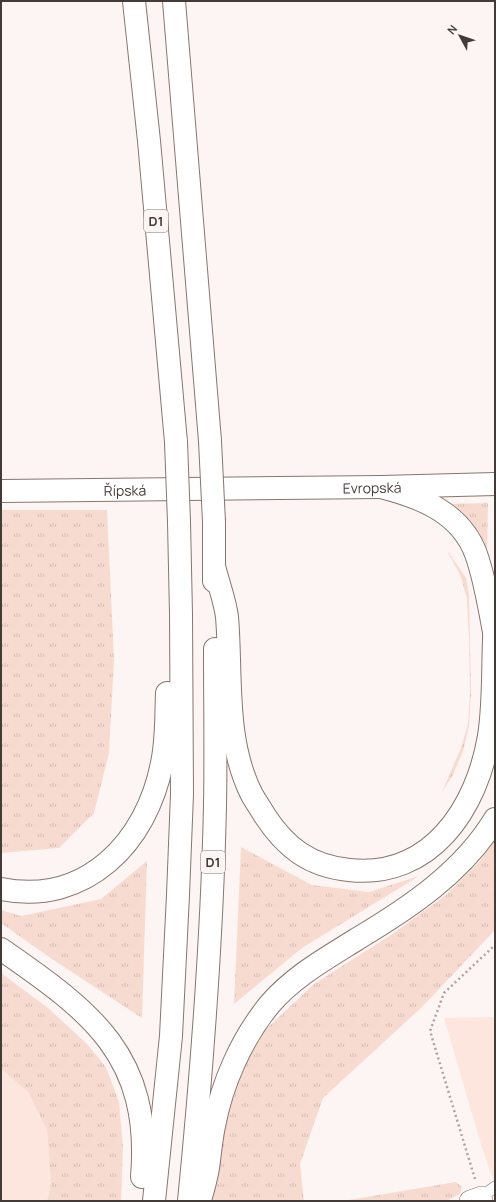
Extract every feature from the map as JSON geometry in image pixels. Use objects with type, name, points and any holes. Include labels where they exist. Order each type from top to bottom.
[{"type":"main road","name":"D1","points":[[134,1],[149,141],[176,442],[181,614],[182,794],[178,895],[171,1036],[154,1201]]},
{"type":"main road","name":"D1","points":[[174,1],[210,441],[214,522],[215,807],[211,906],[199,1091],[189,1201]]},
{"type":"main road","name":"Evropská","points":[[250,488],[495,484]]},
{"type":"main road","points":[[214,566],[227,615],[231,713],[235,741],[245,780],[253,797],[269,822],[289,846],[302,856],[316,863],[357,871],[376,871],[413,860],[428,850],[455,822],[470,797],[478,778],[489,735],[492,710],[495,626],[480,566],[470,541],[462,528],[451,517],[430,504],[406,493],[381,487]]},
{"type":"main road","name":"Řípská","points":[[1,491],[250,488]]},
{"type":"main road","points":[[1,890],[33,892],[70,885],[87,878],[103,867],[128,842],[138,827],[154,794],[162,763],[166,721],[167,669],[181,614]]},
{"type":"main road","points":[[200,1201],[208,1168],[214,1125],[224,1088],[243,1045],[270,1004],[309,969],[373,930],[427,892],[463,860],[480,842],[495,819]]},
{"type":"main road","points":[[1,949],[43,978],[82,1010],[113,1045],[123,1062],[137,1094],[142,1123],[144,1144],[140,1201]]},
{"type":"path","points":[[482,1197],[430,1031],[444,993],[495,945]]},
{"type":"shaded area","points":[[495,1017],[495,1185],[482,1148],[444,1018]]},
{"type":"shaded area","points":[[1,1069],[28,1092],[47,1130],[51,1184],[47,1201],[1,1201]]},
{"type":"green space","points":[[488,503],[487,552],[485,554],[445,504]]},
{"type":"green space","points":[[1,510],[107,510],[114,660],[109,753],[94,813],[59,848],[1,853]]},
{"type":"green space","points":[[447,550],[466,578],[469,595],[471,694],[469,726],[463,751],[453,775],[442,792],[461,748],[468,724],[470,693],[467,599],[461,577]]},
{"type":"green space","points":[[495,840],[495,930],[422,1007],[323,1098],[300,1164],[304,1201],[212,1201],[220,1137],[241,1071],[262,1033],[314,984],[391,935],[447,894],[479,862]]},
{"type":"green space","points":[[241,847],[312,885],[369,892],[419,876],[302,948],[234,1004]]},
{"type":"green space","points":[[147,861],[142,1018],[49,957],[1,923],[1,910],[21,916],[101,899]]},
{"type":"green space","points":[[1,973],[48,1008],[86,1043],[106,1067],[119,1102],[123,1148],[121,1201],[47,1201],[51,1184],[47,1130],[28,1092],[1,1069]]},
{"type":"green space","points":[[456,1182],[462,1187],[460,1194],[446,1201],[343,1201]]}]
